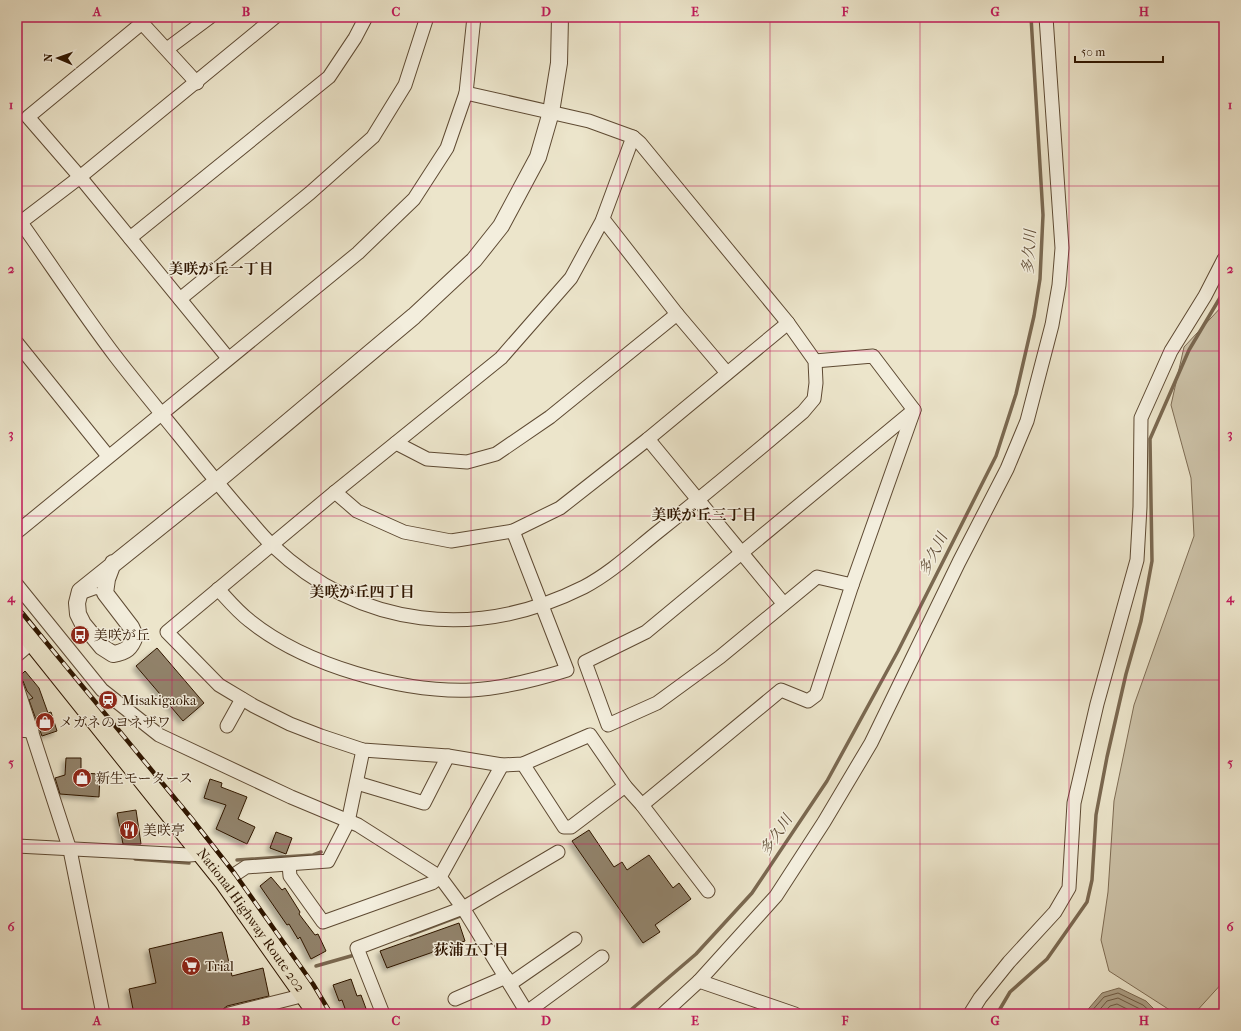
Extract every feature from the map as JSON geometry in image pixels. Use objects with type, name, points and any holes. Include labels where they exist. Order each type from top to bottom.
[{"type":"highway","name":"National Highway Route 202","points":[[17,621],[225,881],[306,993],[319,1014]]},
{"type":"street","points":[[167,49],[210,17]]},
{"type":"street","points":[[275,17],[197,83],[80,177],[19,219],[116,357],[216,482],[271,545],[313,578],[341,595],[403,616],[441,620],[482,618],[518,613],[542,605],[585,586],[610,570],[698,500],[803,412],[814,399],[816,383],[815,362],[788,323],[633,137],[589,121],[466,93]]},
{"type":"street","points":[[130,238],[329,77],[355,38],[366,17]]},
{"type":"street","points":[[180,299],[310,193],[373,137],[405,85],[427,17]]},
{"type":"street","points":[[17,532],[228,358],[358,254],[414,200],[447,148],[466,93],[471,17]]},
{"type":"street","points":[[113,563],[107,579],[105,594],[131,626],[135,636],[132,646],[123,653],[113,654],[102,647],[83,624],[78,614],[77,603],[80,591],[113,563],[216,482],[414,316],[474,260],[501,226],[538,157],[550,112],[559,62],[560,17]]},
{"type":"street","points":[[663,1014],[699,981],[776,896],[852,777],[871,743],[1006,469],[1026,421],[1052,325],[1059,286],[1062,248],[1046,17]]},
{"type":"street","points":[[197,83],[142,23],[28,117],[80,177],[228,358]]},
{"type":"street","points":[[633,137],[603,219],[571,278],[501,358],[334,492],[167,632],[219,685],[242,699],[290,724],[363,750],[448,756],[502,766],[523,764],[590,735],[625,786],[642,805],[708,891]]},
{"type":"street","points":[[603,219],[677,314],[727,373]]},
{"type":"street","points":[[970,1014],[980,998],[1009,962],[1055,912],[1069,888],[1074,803],[1097,704],[1137,560],[1140,506],[1141,418],[1172,351],[1205,296],[1224,260]]},
{"type":"street","points":[[396,443],[427,459],[467,462],[496,454],[550,417],[677,314]]},
{"type":"street","points":[[334,492],[357,511],[404,532],[451,541],[513,531],[560,508],[648,439],[788,323]]},
{"type":"street","points":[[17,343],[108,456]]},
{"type":"street","points":[[815,362],[873,356],[914,410]]},
{"type":"street","points":[[852,585],[817,576],[720,657],[657,703],[608,726],[585,662],[646,632],[914,410]]},
{"type":"street","points":[[642,805],[781,690],[808,701],[816,695],[852,585],[914,410]]},
{"type":"street","points":[[648,439],[740,553],[783,603]]},
{"type":"street","points":[[218,589],[249,621],[290,648],[379,680],[424,687],[472,690],[521,684],[566,670],[513,531]]},
{"type":"street","points":[[17,585],[102,690],[159,735],[205,758],[348,822],[358,825],[440,877],[463,908],[528,1013],[602,957]]},
{"type":"street","points":[[17,655],[33,641]]},
{"type":"street","points":[[17,687],[71,854],[103,1014]]},
{"type":"street","points":[[227,726],[242,699]]},
{"type":"street","points":[[17,730],[32,731]]},
{"type":"street","points":[[225,881],[246,867],[328,861],[348,822],[363,750]]},
{"type":"street","points":[[357,783],[424,803],[448,756]]},
{"type":"street","points":[[523,764],[564,827],[571,827],[625,786]]},
{"type":"street","points":[[289,865],[290,876],[323,922],[432,884],[440,877],[502,766]]},
{"type":"street","points":[[17,846],[71,854],[202,854]]},
{"type":"street","points":[[383,1014],[359,954],[463,908],[558,852]]},
{"type":"street","points":[[455,999],[508,981],[575,939]]},
{"type":"street","points":[[699,981],[794,1014]]},
{"type":"street","points":[[229,1014],[297,998],[306,993]]},
{"type":"lane","points":[[77,603],[87,593],[96,591],[105,594]]},
{"type":"shaded area","points":[[1224,304],[1224,981],[1194,1014],[1176,1014],[1109,971],[1101,940],[1108,892],[1114,801],[1134,705],[1194,536],[1191,478],[1171,405],[1184,347]]},
{"type":"water","points":[[1119,988],[1146,1001],[1159,1014],[1084,1014],[1102,993]]},
{"type":"building","points":[[157,648],[204,703],[183,721],[136,666]]},
{"type":"building","name":"メガネのヨネザワ","points":[[25,671],[39,688],[48,713],[51,712],[57,731],[42,736],[29,700],[33,698],[27,691],[23,681],[17,679]]},
{"type":"building","name":"新生モータース","points":[[66,758],[81,758],[81,773],[100,774],[99,797],[60,794],[55,778],[65,775]]},
{"type":"building","points":[[210,779],[222,783],[221,787],[247,797],[238,819],[255,827],[247,844],[216,829],[226,805],[204,798]]},
{"type":"building","name":"美咲亭","points":[[136,810],[141,844],[123,844],[117,813]]},
{"type":"building","points":[[589,830],[614,867],[622,862],[627,870],[649,855],[673,888],[679,883],[691,899],[655,925],[660,932],[643,943],[572,841]]},
{"type":"building","points":[[276,832],[292,838],[286,854],[270,848]]},
{"type":"building","points":[[271,877],[282,890],[285,888],[300,912],[299,914],[315,935],[318,934],[326,951],[311,959],[300,937],[298,939],[289,924],[287,925],[260,886]]},
{"type":"building","points":[[459,923],[465,941],[387,968],[380,951]]},
{"type":"building","name":"Trial","points":[[222,932],[232,976],[263,968],[269,996],[227,1006],[222,1010],[205,1014],[134,1014],[129,989],[156,983],[149,949]]},
{"type":"building","points":[[351,979],[357,996],[361,995],[368,1014],[347,1014],[342,1000],[339,1001],[333,985]]},
{"type":"waterway","name":"多久川","points":[[626,1014],[696,954],[752,893],[827,781],[898,651],[996,456],[1016,394],[1034,316],[1040,279],[1043,215],[1031,17]]},
{"type":"waterway","points":[[997,1014],[1010,992],[1047,959],[1087,902],[1092,880],[1096,815],[1107,757],[1126,674],[1141,621],[1152,561],[1150,439],[1189,350],[1224,291]]},
{"type":"waterway","points":[[237,860],[313,855],[321,852]]},
{"type":"waterway","points":[[135,859],[189,863]]},
{"type":"waterway","points":[[410,935],[460,916]]},
{"type":"waterway","points":[[316,966],[358,954]]},
{"type":"railway","points":[[17,607],[192,819],[235,874],[313,984],[331,1014]]},
{"type":"place","name":"美咲が丘","points":[[80,635]]},
{"type":"place","name":"Misakigaoka","points":[[108,700]]},
{"type":"place","name":"メガネのヨネザワ","points":[[45,722]]},
{"type":"place","name":"新生モータース","points":[[82,778]]},
{"type":"place","name":"美咲亭","points":[[129,830]]},
{"type":"place","name":"Trial","points":[[191,966]]},
{"type":"district","name":"美咲が丘一丁目","points":[[221,269]]},
{"type":"district","name":"美咲が丘三丁目","points":[[704,515]]},
{"type":"district","name":"美咲が丘四丁目","points":[[362,592]]},
{"type":"district","name":"荻浦五丁目","points":[[471,950]]}]
